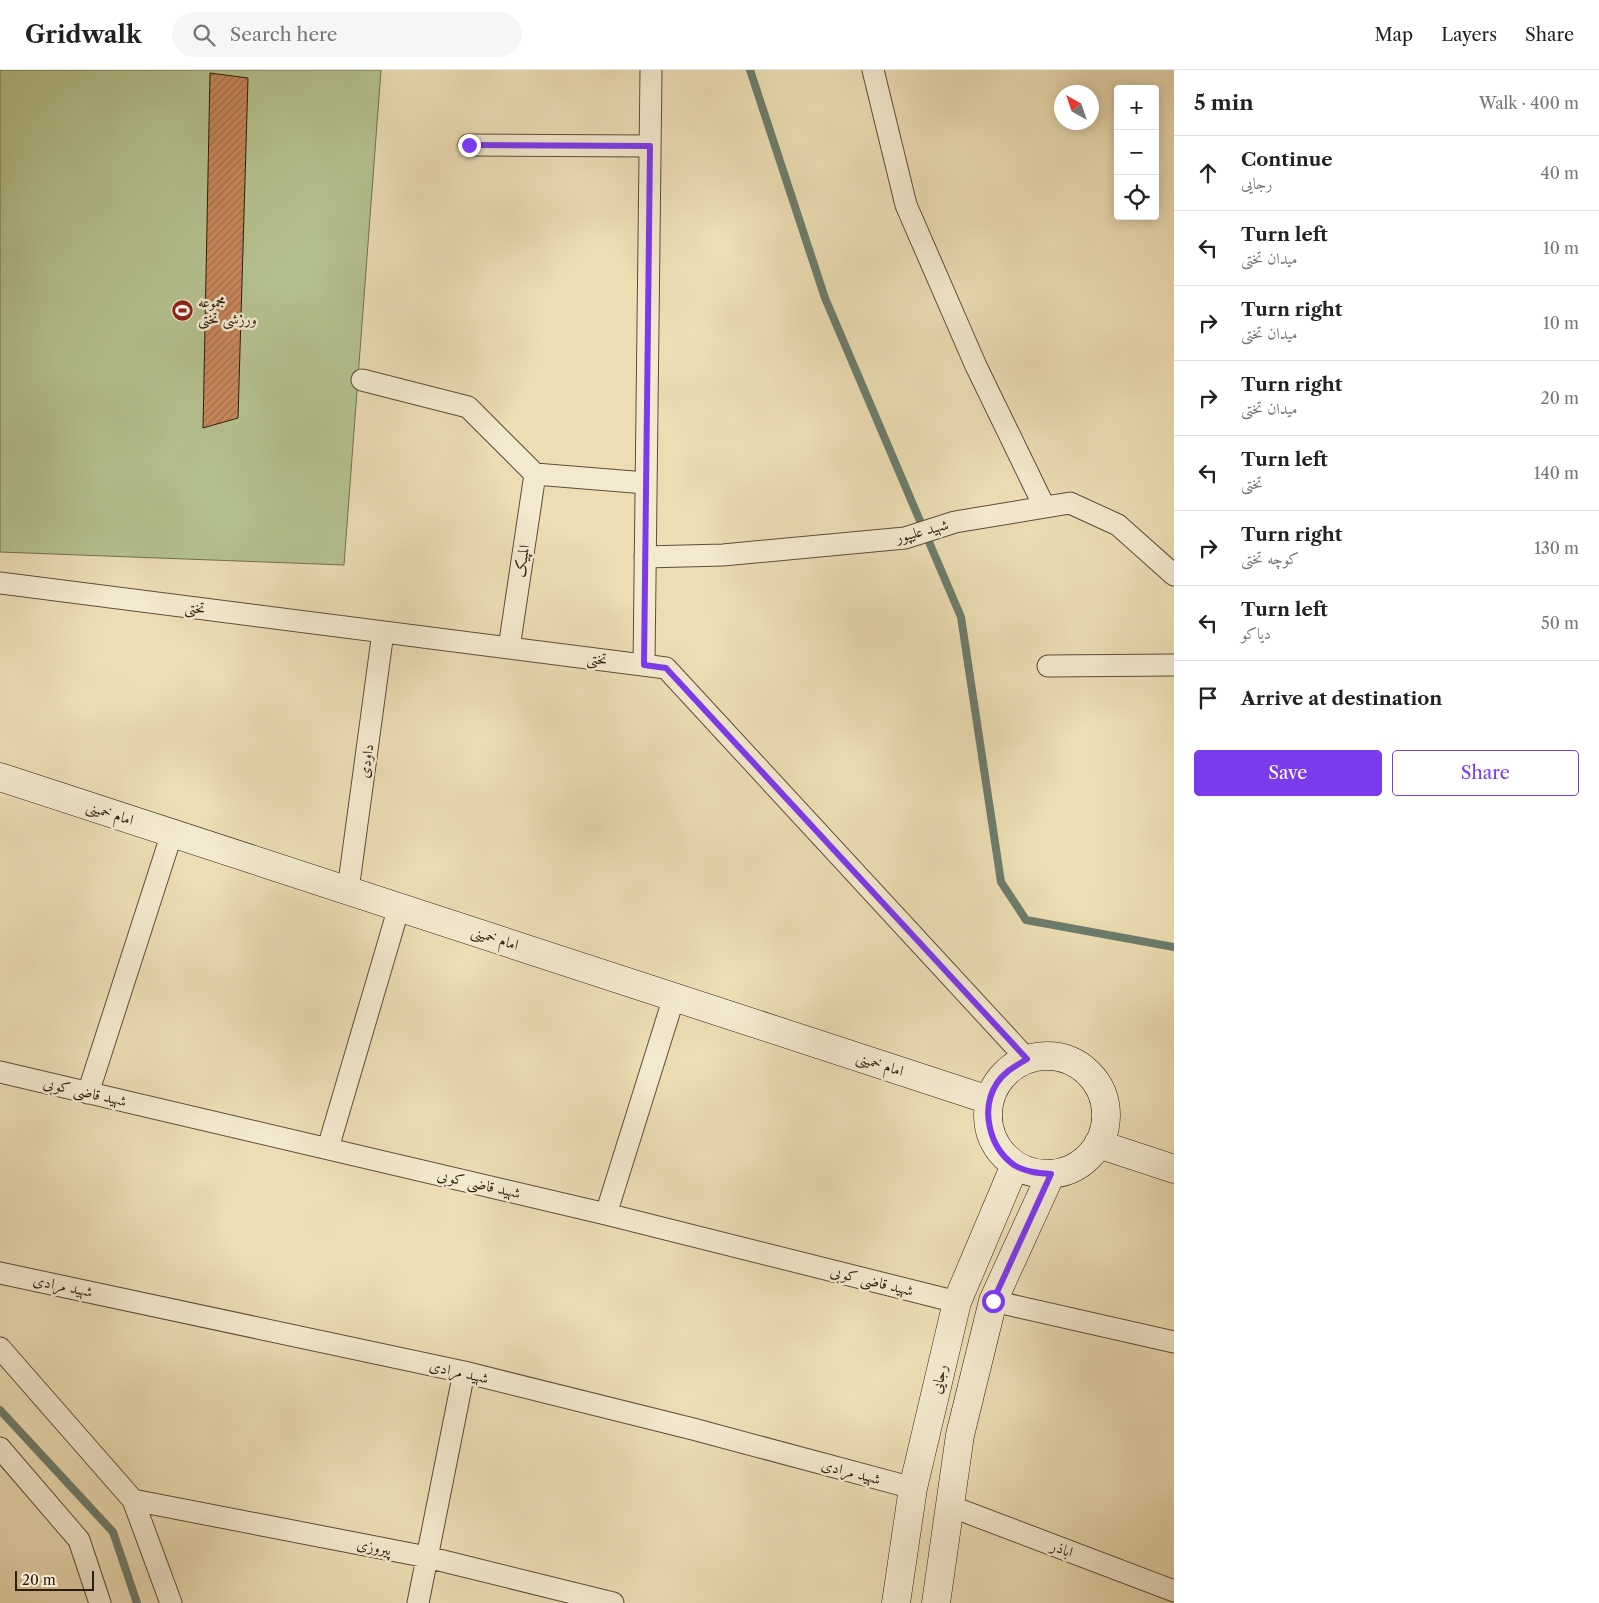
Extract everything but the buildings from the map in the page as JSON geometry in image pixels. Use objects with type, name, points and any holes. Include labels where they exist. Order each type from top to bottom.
[{"type":"main road","name":"امام خمینی","points":[[0,777],[989,1100]]},
{"type":"main road","points":[[1048,1056],[1067,1060],[1085,1070],[1098,1085],[1105,1104],[1105,1125],[1098,1144],[1085,1160],[1069,1170],[1051,1174],[1032,1172],[1015,1165],[1001,1153],[992,1137],[988,1119],[989,1100],[997,1083],[1010,1069],[1027,1059],[1048,1056]]},
{"type":"main road","points":[[1098,1144],[1174,1169]]},
{"type":"main road","name":"رجایی","points":[[896,1603],[913,1488],[957,1302],[1015,1165]]},
{"type":"main road","points":[[936,1603],[960,1434],[993,1301],[1051,1174]]},
{"type":"street","points":[[644,665],[651,70]]},
{"type":"street","points":[[873,70],[906,206],[976,366],[1044,506]]},
{"type":"street","points":[[469,145],[650,146]]},
{"type":"street","points":[[362,380],[468,408],[535,474],[646,483]]},
{"type":"street","name":"المپیک","points":[[509,648],[535,474]]},
{"type":"street","name":"شهید علیپور","points":[[645,557],[723,555],[905,538],[955,522],[1070,503],[1118,525],[1174,574]]},
{"type":"street","name":"تختی","points":[[0,583],[666,668],[1027,1059]]},
{"type":"street","name":"داودی","points":[[348,890],[383,632]]},
{"type":"street","points":[[1048,666],[1174,665]]},
{"type":"street","points":[[88,1092],[172,833]]},
{"type":"street","points":[[328,1148],[399,907]]},
{"type":"street","points":[[606,1214],[674,997]]},
{"type":"street","name":"شهید قاضی کوبی","points":[[0,1072],[606,1214],[957,1302]]},
{"type":"street","name":"شهید مرادی","points":[[1,1278],[464,1372],[693,1429],[913,1488]]},
{"type":"street","points":[[993,1301],[1174,1342]]},
{"type":"street","points":[[0,1348],[133,1500],[171,1603]]},
{"type":"street","points":[[418,1603],[464,1372]]},
{"type":"street","points":[[0,1448],[79,1540],[100,1603]]},
{"type":"street","name":"پیروزی","points":[[133,1500],[427,1557],[613,1603]]},
{"type":"street","name":"اباذر","points":[[950,1506],[1174,1592]]},
{"type":"green space","name":"مجموعه ورزشی تختی","points":[[0,70],[381,70],[344,565],[0,552]]},
{"type":"waterway","points":[[750,70],[825,298],[961,617],[1001,882],[1026,920],[1174,947]]},
{"type":"waterway","points":[[0,1410],[113,1532],[137,1603]]},
{"type":"place","name":"مجموعه ورزشی تختی","points":[[182,311]]},
{"type":"route","points":[[469,145],[650,146],[644,665],[666,668],[1027,1059],[1010,1069],[997,1083],[989,1100],[988,1119],[992,1137],[1001,1153],[1015,1165],[1032,1172],[1051,1174],[993,1301]]}]
